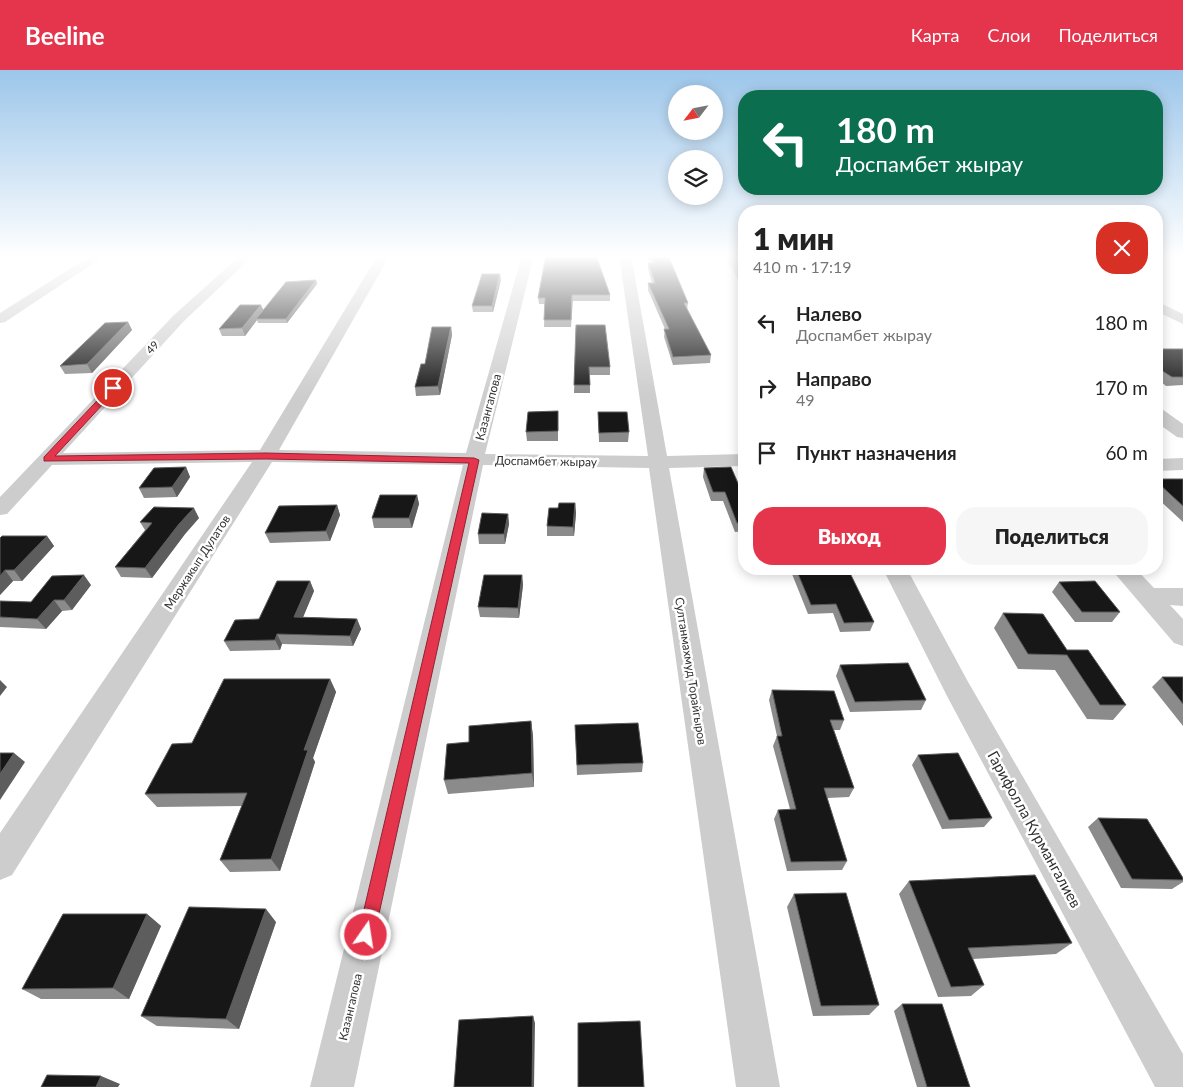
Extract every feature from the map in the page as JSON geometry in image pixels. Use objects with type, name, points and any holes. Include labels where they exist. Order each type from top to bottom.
[{"type":"street","points":[[0,319],[26,302]]},
{"type":"street","name":"49","points":[[0,509],[179,318],[196,302]]},
{"type":"street","name":"Мержакып Дулатов","points":[[0,863],[266,456],[356,302]]},
{"type":"street","name":"Казангапова","points":[[332,1087],[474,460],[515,302]]},
{"type":"street","name":"Султанмахмуд Торайгыров","points":[[633,302],[758,1087]]},
{"type":"street","points":[[1163,309],[1183,320]]},
{"type":"street","points":[[1163,418],[1183,433]]},
{"type":"street","name":"Доспамбет жырау","points":[[48,459],[266,456],[658,462],[738,460]]},
{"type":"street","points":[[1163,465],[1183,464]]},
{"type":"street","name":"Гарифолла Курмангалиев","points":[[898,575],[957,688],[1178,1087]]},
{"type":"street","points":[[1129,575],[1183,636]]},
{"type":"street","points":[[1148,596],[1183,597]]},
{"type":"building","points":[[269,302],[299,302],[286,319],[256,319]]},
{"type":"building","points":[[473,302],[493,302],[492,306],[472,306]]},
{"type":"building","points":[[545,302],[572,302],[571,320],[544,320]]},
{"type":"building","points":[[657,302],[688,302],[684,303],[711,355],[673,357],[664,329],[669,329]]},
{"type":"building","points":[[240,305],[261,305],[242,328],[219,329]]},
{"type":"building","points":[[128,322],[87,364],[60,366],[105,323]]},
{"type":"building","points":[[576,325],[605,325],[610,367],[589,367],[590,385],[574,385]]},
{"type":"building","points":[[432,327],[451,327],[438,386],[415,387],[421,364],[425,364]]},
{"type":"building","points":[[1163,349],[1183,349],[1183,377],[1172,377],[1163,371]]},
{"type":"building","points":[[558,411],[558,431],[526,432],[528,412]]},
{"type":"building","points":[[598,412],[627,412],[629,432],[599,433]]},
{"type":"building","points":[[186,467],[172,487],[139,488],[154,468]]},
{"type":"building","points":[[731,467],[738,483],[738,523],[725,492],[713,492],[704,468]]},
{"type":"building","points":[[1163,479],[1183,479],[1183,506],[1163,487]]},
{"type":"building","points":[[380,495],[417,495],[409,518],[372,518]]},
{"type":"building","points":[[559,503],[575,503],[573,527],[547,526],[549,508],[558,508]]},
{"type":"building","points":[[337,505],[326,531],[265,533],[279,506]]},
{"type":"building","points":[[154,507],[194,508],[145,568],[115,567],[152,523],[140,522]]},
{"type":"building","points":[[482,513],[508,514],[504,534],[478,534]]},
{"type":"building","points":[[2,536],[47,536],[14,570],[5,570],[0,576],[0,538]]},
{"type":"building","points":[[84,575],[64,600],[54,600],[37,619],[0,617],[0,601],[31,602],[52,576]]},
{"type":"building","points":[[484,575],[522,575],[518,608],[478,607]]},
{"type":"building","points":[[798,575],[851,575],[874,622],[844,623],[836,604],[811,605]]},
{"type":"building","points":[[277,581],[310,581],[294,617],[357,619],[350,636],[277,634],[275,640],[224,641],[235,620],[259,619]]},
{"type":"building","points":[[1095,581],[1120,612],[1082,612],[1059,582]]},
{"type":"building","points":[[1003,613],[1043,614],[1067,650],[1088,650],[1126,705],[1100,705],[1067,655],[1028,654]]},
{"type":"building","points":[[908,663],[926,700],[855,702],[840,665]]},
{"type":"building","points":[[1162,677],[1183,677],[1183,704]]},
{"type":"building","points":[[224,679],[330,679],[304,750],[308,750],[271,859],[220,860],[247,793],[145,794],[172,744],[192,743]]},
{"type":"building","points":[[772,690],[834,691],[844,720],[830,720],[854,788],[824,788],[847,861],[791,862],[778,810],[796,809],[777,736],[782,736]]},
{"type":"building","points":[[531,721],[532,773],[444,780],[447,744],[469,742],[469,726]]},
{"type":"building","points":[[638,723],[643,763],[577,765],[575,725]]},
{"type":"building","points":[[0,753],[14,753],[0,774]]},
{"type":"building","points":[[958,753],[992,818],[949,820],[918,755]]},
{"type":"building","points":[[1098,818],[1147,819],[1183,880],[1132,879]]},
{"type":"building","points":[[1035,875],[1072,943],[968,948],[984,985],[951,987],[909,881]]},
{"type":"building","points":[[846,893],[879,1005],[821,1006],[794,894]]},
{"type":"building","points":[[189,907],[266,909],[226,1019],[141,1016]]},
{"type":"building","points":[[63,914],[147,914],[113,988],[22,989]]},
{"type":"building","points":[[902,1004],[942,1004],[970,1087],[927,1087]]},
{"type":"building","points":[[533,1016],[532,1087],[454,1087],[459,1020]]},
{"type":"building","points":[[640,1021],[644,1087],[578,1087],[578,1023]]},
{"type":"building","points":[[47,1075],[101,1076],[96,1087],[41,1087]]},
{"type":"route","points":[[113,388],[48,459],[266,456],[474,460],[366,935]]}]
